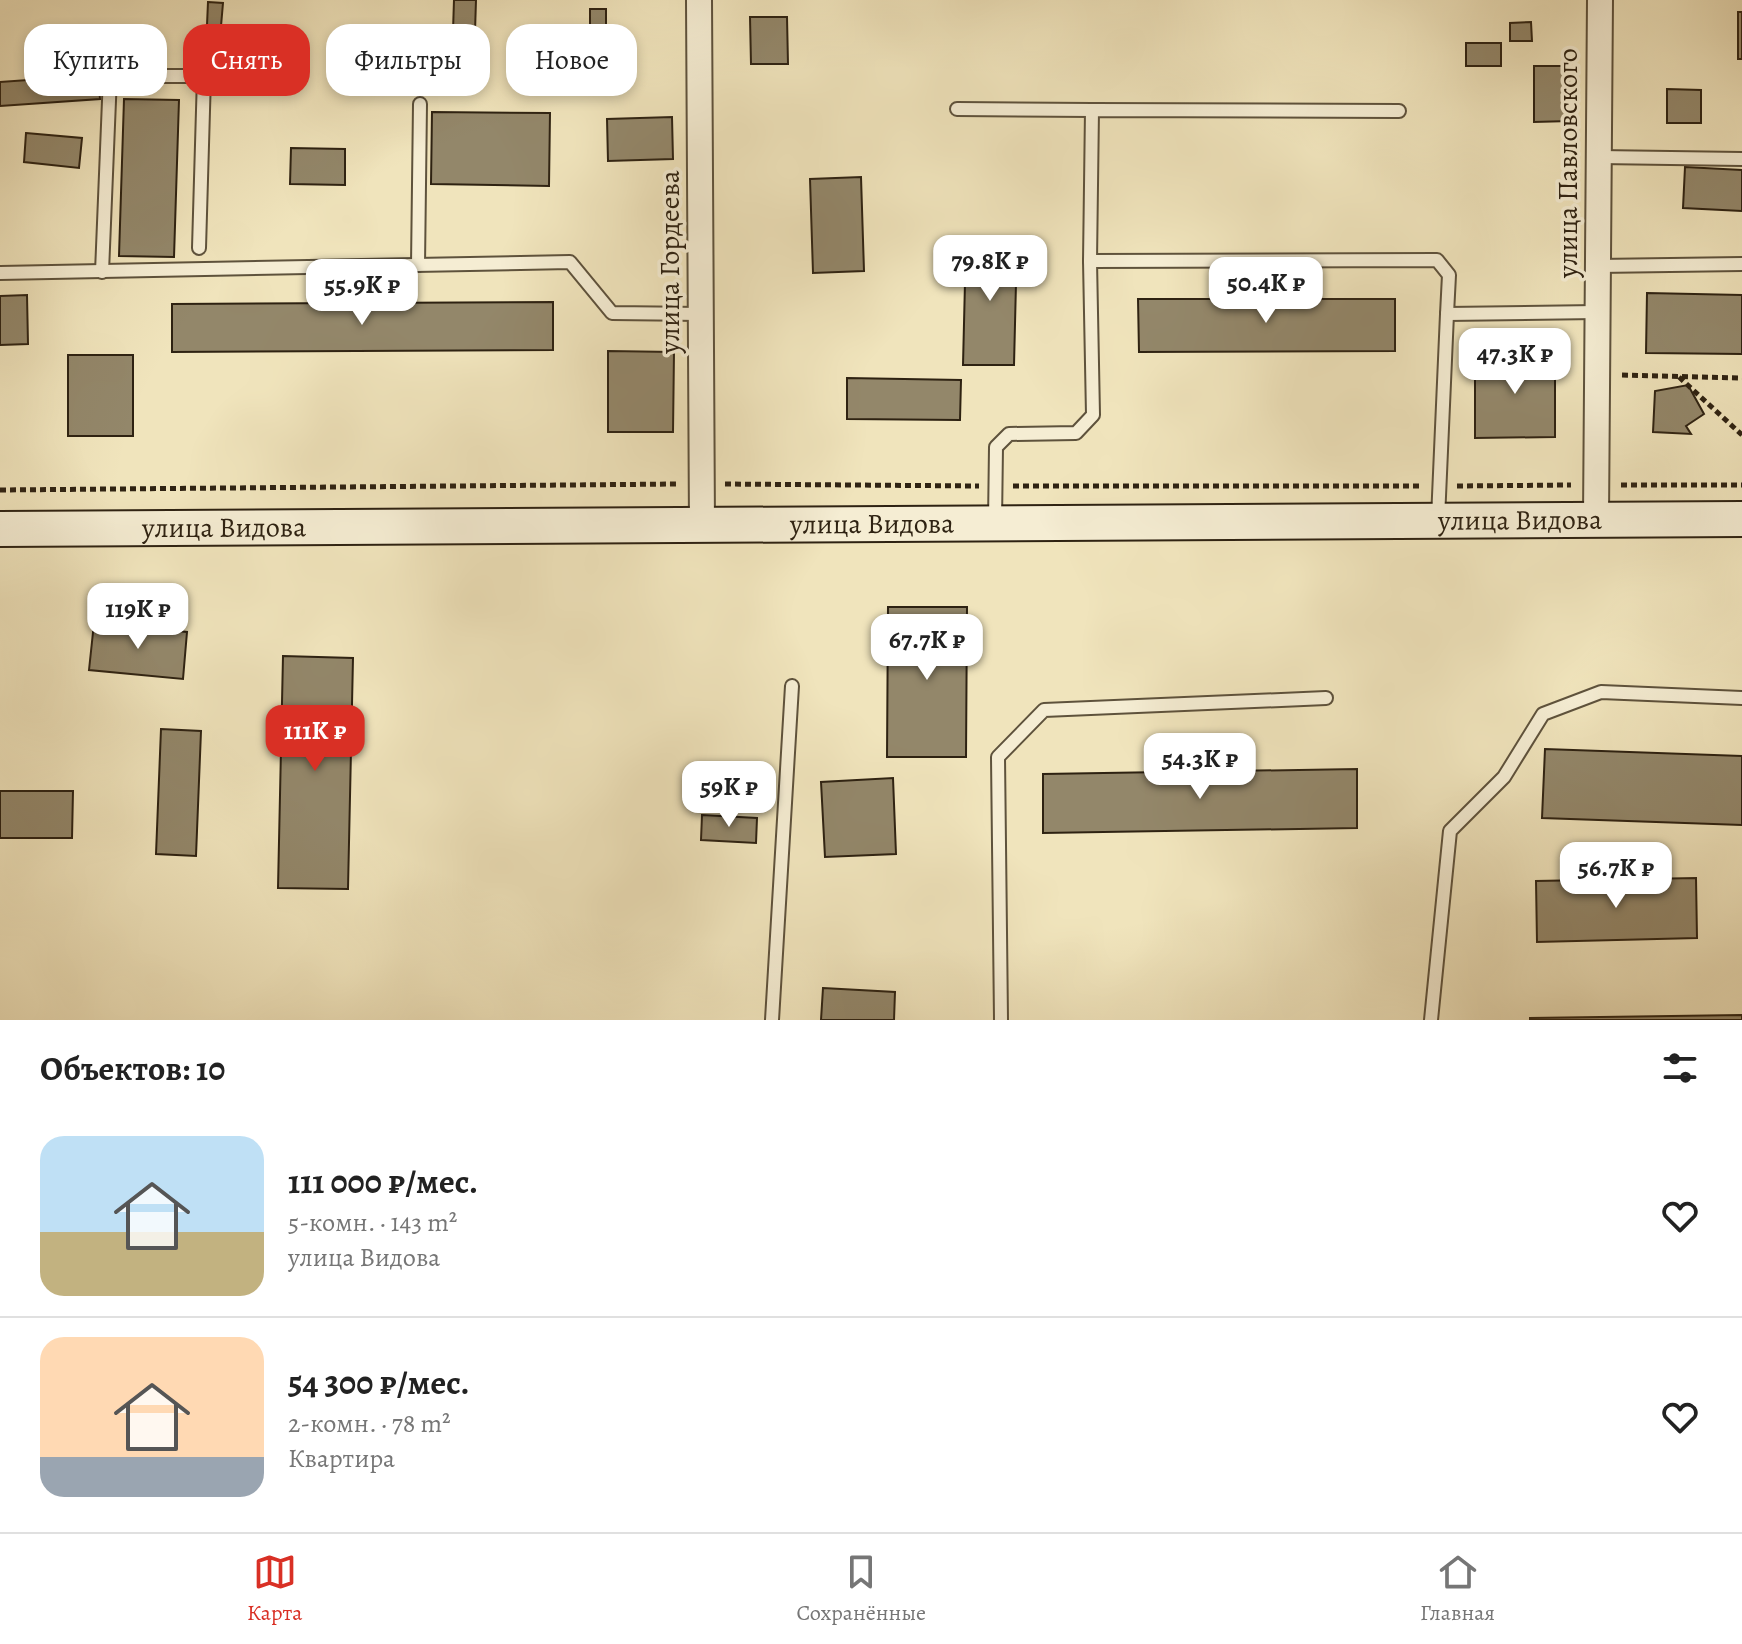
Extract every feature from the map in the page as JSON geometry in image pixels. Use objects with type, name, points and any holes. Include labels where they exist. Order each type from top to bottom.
[{"type":"street","name":"улица Гордеева","points":[[699,0],[702,524]]},
{"type":"street","name":"улица Павловского","points":[[1596,502],[1600,0]]},
{"type":"street","name":"улица Видова","points":[[0,529],[995,522],[1438,502],[1596,502],[1742,519]]},
{"type":"lane","points":[[102,272],[110,76],[204,76],[199,248]]},
{"type":"lane","points":[[418,265],[420,104]]},
{"type":"lane","points":[[957,109],[1399,111]]},
{"type":"lane","points":[[995,522],[996,447],[1009,434],[1076,433],[1093,415],[1090,261],[1092,110]]},
{"type":"lane","points":[[1599,157],[1742,159]]},
{"type":"lane","points":[[1090,261],[1437,260],[1449,275],[1438,502]]},
{"type":"lane","points":[[0,273],[570,262],[612,313],[701,314]]},
{"type":"lane","points":[[1598,266],[1742,264]]},
{"type":"lane","points":[[1447,314],[1597,312]]},
{"type":"lane","points":[[772,1020],[792,686]]},
{"type":"lane","points":[[1431,1020],[1450,831],[1504,777],[1543,714],[1601,692],[1742,698]]},
{"type":"lane","points":[[1001,1020],[998,757],[1044,710],[1326,698]]},
{"type":"path","points":[[1597,374],[1742,378]]},
{"type":"path","points":[[1679,376],[1742,435]]},
{"type":"path","points":[[0,490],[702,484],[995,486],[1438,502],[1596,502],[1742,485]]},
{"type":"building","points":[[454,0],[476,0],[475,24],[453,24]]},
{"type":"building","points":[[208,2],[223,3],[221,24],[207,24]]},
{"type":"building","points":[[590,9],[606,9],[606,24],[590,24]]},
{"type":"building","points":[[1738,12],[1742,12],[1742,59],[1738,59]]},
{"type":"building","points":[[750,17],[787,17],[788,64],[751,64]]},
{"type":"building","points":[[1531,22],[1532,41],[1510,41],[1510,23]]},
{"type":"building","points":[[1466,43],[1501,43],[1501,66],[1466,66]]},
{"type":"building","points":[[1534,66],[1569,66],[1570,121],[1534,122]]},
{"type":"building","points":[[24,80],[24,96],[100,96],[100,99],[0,106],[0,82]]},
{"type":"building","points":[[1667,89],[1701,90],[1701,123],[1667,123]]},
{"type":"building","points":[[124,99],[179,100],[174,257],[119,256]]},
{"type":"building","points":[[432,112],[550,113],[549,186],[431,184]]},
{"type":"building","points":[[672,117],[673,159],[608,161],[607,119]]},
{"type":"building","points":[[26,133],[82,138],[79,168],[24,162]]},
{"type":"building","points":[[291,148],[345,149],[345,185],[290,184]]},
{"type":"building","points":[[1685,167],[1742,170],[1742,211],[1683,208]]},
{"type":"building","points":[[861,177],[864,271],[813,273],[810,179]]},
{"type":"building","points":[[966,241],[1017,242],[1014,365],[963,365]]},
{"type":"building","points":[[1647,293],[1742,295],[1742,354],[1646,353]]},
{"type":"building","points":[[27,295],[28,344],[0,345],[0,296]]},
{"type":"building","points":[[1138,299],[1395,299],[1395,351],[1139,352]]},
{"type":"building","points":[[553,302],[553,350],[172,352],[172,304]]},
{"type":"building","points":[[608,351],[674,352],[673,432],[608,432]]},
{"type":"building","points":[[1555,353],[1555,437],[1475,438],[1475,354]]},
{"type":"building","points":[[68,355],[133,355],[133,436],[68,436]]},
{"type":"building","points":[[847,378],[961,380],[960,420],[847,419]]},
{"type":"building","points":[[1688,385],[1704,414],[1686,426],[1691,434],[1653,432],[1655,391]]},
{"type":"building","points":[[888,607],[967,607],[966,757],[887,757]]},
{"type":"building","points":[[94,623],[187,632],[183,679],[89,670]]},
{"type":"building","points":[[283,656],[353,658],[348,889],[278,888]]},
{"type":"building","points":[[161,729],[201,731],[196,856],[156,854]]},
{"type":"building","points":[[1545,749],[1742,756],[1742,825],[1542,818]]},
{"type":"building","points":[[1357,769],[1357,828],[1043,833],[1043,774]]},
{"type":"building","points":[[893,778],[896,854],[825,857],[821,782]]},
{"type":"building","points":[[0,791],[73,791],[72,838],[0,838]]},
{"type":"building","points":[[702,815],[757,818],[756,843],[701,840]]},
{"type":"building","points":[[1696,878],[1697,938],[1537,942],[1536,881]]},
{"type":"building","points":[[823,988],[895,992],[894,1020],[821,1020]]},
{"type":"building","points":[[1742,1015],[1742,1020],[1530,1020],[1530,1018]]}]
